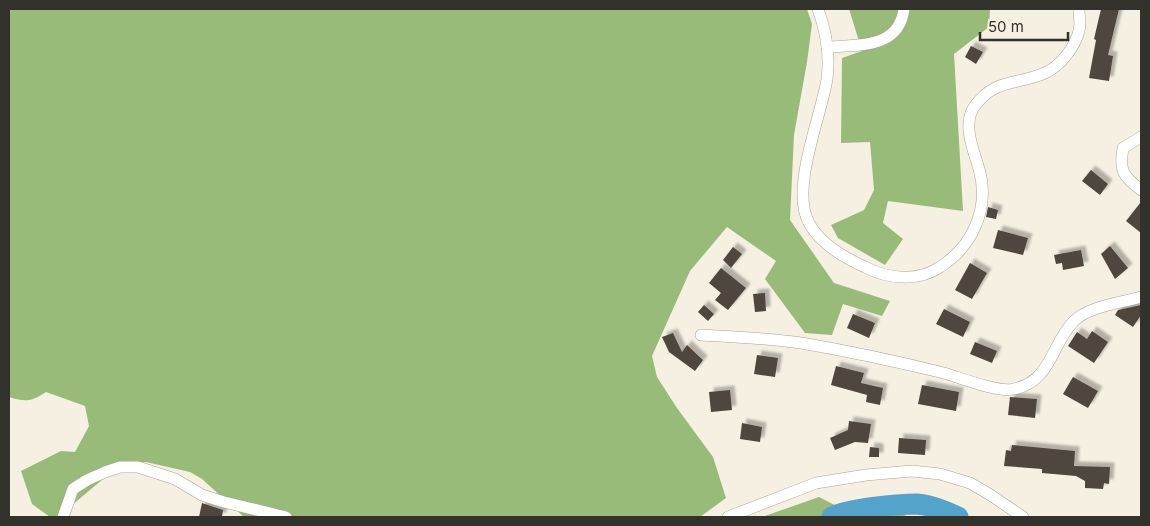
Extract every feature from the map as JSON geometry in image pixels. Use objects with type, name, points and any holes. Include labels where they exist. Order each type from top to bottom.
[{"type":"street","points":[[818,9],[827,47],[827,79],[815,124],[804,184],[802,202],[809,223],[823,242],[857,263],[884,276],[916,278],[936,270],[954,258],[967,243],[978,224],[983,200],[980,172],[969,127],[972,110],[984,94],[997,86],[1048,72],[1064,59],[1080,30],[1079,9]]},
{"type":"street","points":[[827,47],[867,45],[886,39],[894,33],[904,9]]},
{"type":"street","points":[[1141,137],[1123,148],[1120,164],[1126,176],[1141,190]]},
{"type":"street","points":[[701,334],[804,344],[889,361],[1012,390],[1028,385],[1041,374],[1050,363],[1065,332],[1075,320],[1085,313],[1141,297]]},
{"type":"street","points":[[63,517],[73,489],[87,480],[120,467],[138,467],[175,479],[202,495],[286,517]]},
{"type":"street","points":[[728,517],[816,483],[866,475],[912,471],[940,474],[970,483],[1022,517]]},
{"type":"green space","points":[[9,9],[807,9],[812,24],[794,135],[790,220],[834,283],[890,301],[882,316],[843,304],[832,335],[805,333],[765,279],[776,261],[727,227],[690,271],[652,356],[657,377],[713,457],[726,498],[700,517],[244,517],[202,479],[190,472],[146,462],[121,464],[59,516],[50,517],[32,504],[21,471],[61,451],[75,452],[89,426],[85,406],[46,392],[28,400],[9,397]]},
{"type":"green space","points":[[849,9],[990,9],[989,27],[954,54],[963,211],[888,201],[883,223],[903,239],[885,265],[838,238],[831,225],[864,210],[874,190],[870,142],[841,143],[842,58],[862,51]]},
{"type":"green space","points":[[819,497],[854,515],[899,513],[909,517],[762,517]]},
{"type":"building","points":[[1101,9],[1119,9],[1108,55],[1113,56],[1109,81],[1089,78],[1096,40],[1094,39]]},
{"type":"building","points":[[971,46],[983,52],[976,64],[965,57]]},
{"type":"building","points":[[1091,170],[1108,184],[1100,195],[1082,181]]},
{"type":"building","points":[[1141,202],[1141,233],[1126,221]]},
{"type":"building","points":[[988,207],[998,210],[996,219],[986,217]]},
{"type":"building","points":[[998,230],[1028,238],[1023,255],[993,248]]},
{"type":"building","points":[[1110,246],[1128,268],[1115,279],[1101,254]]},
{"type":"building","points":[[733,247],[742,254],[731,268],[723,260]]},
{"type":"building","points":[[1081,250],[1084,266],[1063,270],[1062,263],[1056,264],[1054,255]]},
{"type":"building","points":[[970,263],[987,273],[972,299],[955,290]]},
{"type":"building","points":[[721,268],[746,288],[728,310],[715,300],[721,293],[709,283]]},
{"type":"building","points":[[765,293],[766,311],[755,312],[753,294]]},
{"type":"building","points":[[704,305],[714,314],[708,321],[698,312]]},
{"type":"building","points":[[1141,305],[1141,315],[1133,327],[1115,315],[1118,310]]},
{"type":"building","points":[[944,309],[970,322],[963,337],[936,324]]},
{"type":"building","points":[[853,314],[875,323],[869,338],[847,328]]},
{"type":"building","points":[[1092,331],[1108,342],[1094,363],[1068,346],[1077,332],[1087,339]]},
{"type":"building","points":[[673,333],[682,352],[687,345],[703,360],[695,371],[669,352],[662,337]]},
{"type":"building","points":[[975,342],[997,351],[992,363],[970,354]]},
{"type":"building","points":[[757,355],[778,358],[775,377],[754,374]]},
{"type":"building","points":[[836,366],[864,373],[861,383],[883,388],[880,405],[866,402],[867,395],[831,385]]},
{"type":"building","points":[[1073,377],[1098,391],[1088,408],[1063,394]]},
{"type":"building","points":[[922,385],[959,392],[956,411],[918,404]]},
{"type":"building","points":[[730,390],[732,410],[711,412],[709,392]]},
{"type":"building","points":[[1010,397],[1037,399],[1035,418],[1008,415]]},
{"type":"building","points":[[849,421],[871,424],[868,443],[855,442],[835,450],[830,438],[848,430]]},
{"type":"building","points":[[742,423],[762,427],[760,442],[740,439]]},
{"type":"building","points":[[899,438],[926,440],[925,455],[898,453]]},
{"type":"building","points":[[1012,445],[1075,451],[1074,466],[1110,467],[1109,484],[1104,483],[1103,489],[1085,488],[1085,481],[1076,476],[1042,473],[1042,469],[1004,466],[1006,450],[1011,451]]},
{"type":"building","points":[[870,447],[879,448],[879,457],[869,457]]},
{"type":"building","points":[[202,503],[223,510],[222,517],[199,517]]},
{"type":"waterway","points":[[832,517],[861,509],[917,504],[933,507],[958,517]]}]
